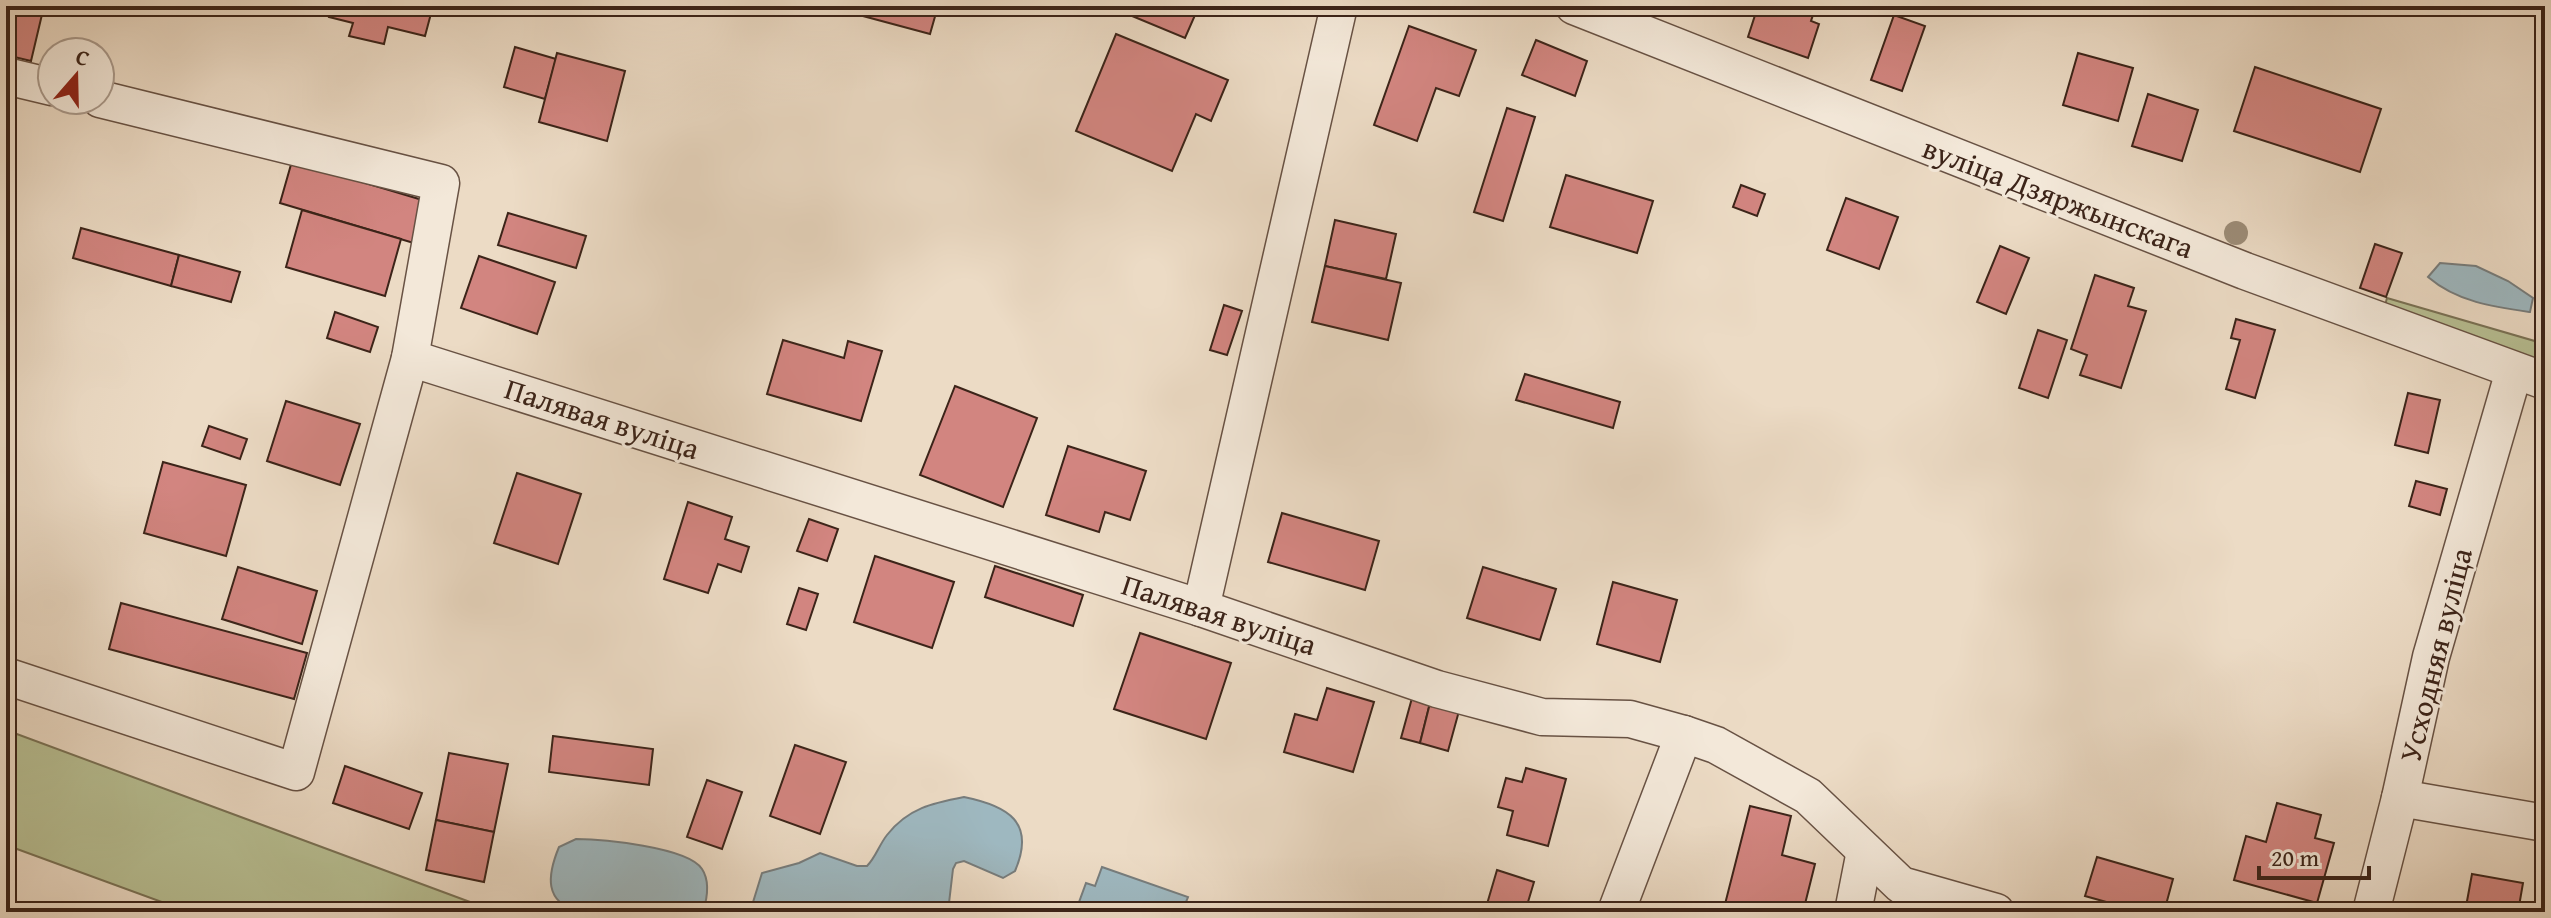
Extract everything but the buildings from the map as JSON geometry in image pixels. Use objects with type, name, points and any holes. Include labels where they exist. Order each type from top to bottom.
[{"type":"street","points":[[1201,608],[1339,6]]},
{"type":"street","name":"вуліца Дзяржынскага","points":[[1574,6],[2245,271],[2529,376]]},
{"type":"street","points":[[6,76],[36,83]]},
{"type":"street","points":[[6,676],[296,772],[410,358],[441,183],[116,103]]},
{"type":"street","name":"Палявая вуліца","points":[[410,358],[1201,608],[1437,689],[1542,717],[1630,719],[1716,745],[1808,796],[1901,885],[1996,912]]},
{"type":"street","name":"Усходняя вуліца","points":[[2529,376],[2431,657],[2400,798],[2545,823]]},
{"type":"street","points":[[1616,912],[1684,734]]},
{"type":"street","points":[[2371,912],[2400,798]]},
{"type":"street","points":[[1853,912],[1865,851]]},
{"type":"green space","points":[[2387,298],[2545,344],[2545,367],[2384,309]]},
{"type":"green space","points":[[6,730],[497,912],[189,912],[6,845]]},
{"type":"water","points":[[2440,263],[2476,266],[2508,281],[2533,298],[2530,312],[2490,305],[2451,292],[2428,277]]},
{"type":"water","points":[[964,797],[993,805],[1014,819],[1020,828],[1021,854],[1015,871],[1003,878],[964,861],[956,863],[949,903],[955,912],[750,912],[762,873],[799,863],[820,853],[857,866],[867,866],[887,835],[912,813]]},
{"type":"water","points":[[576,839],[643,846],[694,861],[702,869],[707,884],[703,912],[579,912],[568,908],[554,895],[551,887],[552,868],[559,847]]},
{"type":"water","points":[[1102,867],[1188,897],[1182,912],[1086,912],[1087,908],[1078,905],[1086,883],[1095,886]]}]
